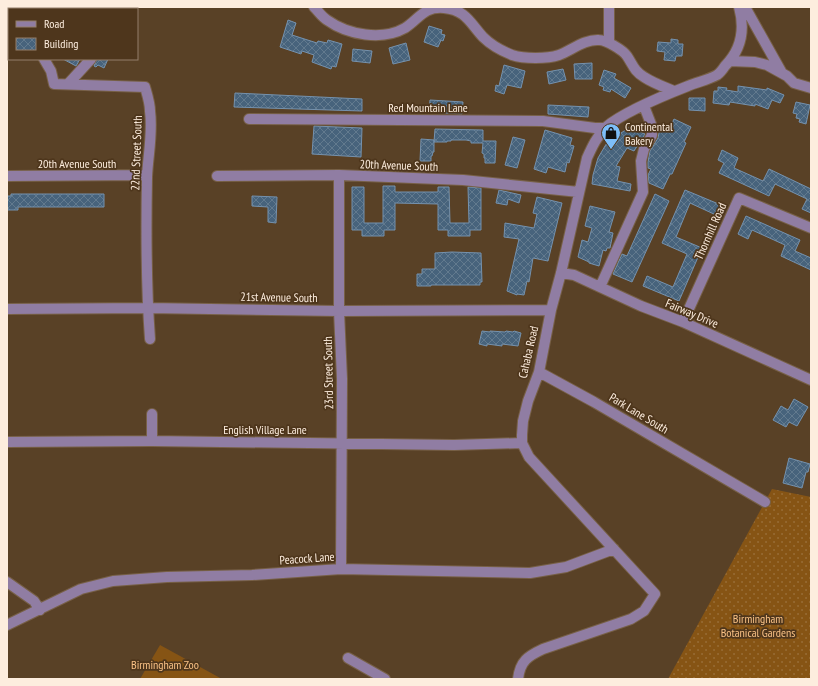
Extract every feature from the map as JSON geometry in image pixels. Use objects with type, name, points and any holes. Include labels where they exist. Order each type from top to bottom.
[{"type":"street","points":[[314,7],[326,20],[348,31],[368,34],[386,34],[405,28],[422,13],[432,8],[443,7],[459,11],[469,19],[484,38],[499,49],[513,55],[532,58],[558,56],[589,41],[599,40],[609,42],[626,54],[632,67],[643,77],[674,91]]},
{"type":"street","points":[[608,7],[609,42]]},
{"type":"street","name":"Cahaba Road","points":[[522,443],[524,414],[539,372],[551,310],[561,273],[587,158],[598,137],[606,128],[619,118],[674,91],[717,74],[730,62],[737,51],[741,38],[743,21],[739,7]]},
{"type":"street","points":[[745,7],[782,74]]},
{"type":"street","name":"22nd Street South","points":[[45,60],[51,71],[54,84],[145,87],[151,121],[147,175],[148,308],[150,339]]},
{"type":"street","points":[[68,84],[90,60]]},
{"type":"street","points":[[730,62],[755,62],[766,64],[794,83],[811,88]]},
{"type":"street","points":[[600,287],[643,192],[641,161],[644,150],[652,135],[644,106]]},
{"type":"street","name":"Red Mountain Lane","points":[[250,119],[544,120],[595,128],[606,128]]},
{"type":"street","name":"20th Avenue South","points":[[7,176],[147,175]]},
{"type":"street","name":"20th Avenue South","points":[[217,176],[339,175],[463,180],[579,192]]},
{"type":"street","name":"23rd Street South","points":[[339,175],[339,311],[342,380],[341,569]]},
{"type":"street","name":"Thornhill Road","points":[[683,322],[739,198],[811,228]]},
{"type":"street","name":"Fairway Drive","points":[[561,273],[574,276],[636,304],[683,322],[811,380]]},
{"type":"street","name":"21st Avenue South","points":[[7,309],[148,308],[339,311],[551,310]]},
{"type":"street","name":"Park Lane South","points":[[539,372],[594,402],[765,502]]},
{"type":"street","points":[[152,414],[152,441]]},
{"type":"street","name":"English Village Lane","points":[[7,442],[152,441],[454,445],[522,443]]},
{"type":"street","points":[[518,679],[521,666],[530,655],[543,649],[631,619],[644,611],[655,594],[529,457],[522,443]]},
{"type":"street","name":"Peacock Lane","points":[[7,625],[81,589],[113,581],[167,577],[252,575],[341,569],[530,573],[566,567],[614,549]]},
{"type":"street","points":[[7,582],[34,602],[40,610]]},
{"type":"street","points":[[348,658],[385,679]]},
{"type":"green space","name":"Birmingham Botanical Gardens","points":[[772,489],[811,497],[811,679],[668,679]]},
{"type":"green space","name":"Birmingham Zoo","points":[[160,645],[222,679],[140,679]]},
{"type":"building","points":[[288,20],[296,23],[292,35],[317,43],[318,41],[327,43],[328,40],[342,44],[336,67],[332,66],[331,69],[312,62],[314,55],[302,51],[301,54],[280,47]]},
{"type":"building","points":[[429,26],[442,30],[441,34],[445,35],[443,41],[441,40],[438,47],[424,42]]},
{"type":"building","points":[[671,39],[678,40],[678,44],[683,44],[682,56],[676,56],[675,61],[664,60],[665,52],[657,51],[658,42],[671,43]]},
{"type":"building","points":[[406,43],[410,60],[393,64],[389,48]]},
{"type":"building","points":[[353,49],[372,51],[370,63],[352,61]]},
{"type":"building","points":[[65,60],[79,60],[76,66]]},
{"type":"building","points":[[97,60],[108,60],[104,68],[98,65],[96,67],[94,66]]},
{"type":"building","points":[[592,63],[592,79],[575,79],[574,64]]},
{"type":"building","points":[[504,65],[525,71],[521,88],[507,85],[504,94],[495,91],[496,85],[499,86]]},
{"type":"building","points":[[563,69],[566,80],[549,84],[547,72]]},
{"type":"building","points":[[604,70],[616,74],[614,78],[631,88],[625,98],[611,89],[610,92],[603,90],[604,87],[599,85]]},
{"type":"building","points":[[738,86],[767,90],[767,88],[784,95],[780,103],[772,100],[768,109],[755,104],[755,106],[730,102],[729,105],[713,103],[714,91],[718,91],[718,87],[727,88],[726,90],[738,92]]},
{"type":"building","points":[[235,93],[362,99],[362,111],[234,107]]},
{"type":"building","points":[[689,98],[705,98],[705,111],[689,110]]},
{"type":"building","points":[[430,100],[463,102],[462,114],[429,112]]},
{"type":"building","points":[[796,102],[810,105],[806,124],[799,122],[800,119],[796,118],[797,114],[793,113]]},
{"type":"building","points":[[548,105],[589,107],[588,117],[548,114]]},
{"type":"building","points":[[674,119],[691,127],[684,142],[686,143],[672,174],[670,174],[663,189],[649,183],[648,175],[651,169],[648,168],[648,162],[650,151],[658,138],[660,128],[668,132]]},
{"type":"building","points":[[314,126],[362,128],[361,157],[312,154]]},
{"type":"building","points":[[630,127],[645,134],[634,151],[627,148],[616,166],[620,167],[617,181],[631,184],[630,191],[592,184],[598,158],[607,143],[614,142],[617,135],[619,137],[621,133]]},
{"type":"building","points":[[435,129],[483,130],[483,141],[496,141],[495,163],[485,163],[484,154],[482,153],[483,143],[471,143],[471,141],[466,140],[434,142]]},
{"type":"building","points":[[545,130],[572,138],[570,145],[574,146],[569,163],[567,162],[565,172],[548,167],[546,173],[534,169]]},
{"type":"building","points":[[513,137],[525,140],[517,168],[505,165]]},
{"type":"building","points":[[421,139],[434,140],[434,152],[431,156],[431,161],[420,161]]},
{"type":"building","points":[[722,150],[738,158],[734,168],[763,181],[769,169],[811,189],[811,213],[802,209],[807,199],[775,184],[769,196],[719,173],[724,163],[718,160]]},
{"type":"building","points":[[383,186],[395,186],[395,192],[438,192],[438,187],[449,187],[450,223],[469,223],[468,187],[481,188],[481,230],[470,230],[470,236],[448,236],[448,230],[438,230],[438,204],[395,203],[395,230],[384,230],[384,236],[362,236],[362,230],[352,230],[352,187],[364,187],[364,223],[383,223]]},
{"type":"building","points":[[499,190],[521,195],[519,203],[508,199],[507,205],[496,203]]},
{"type":"building","points":[[685,190],[721,205],[716,215],[690,203],[676,237],[702,248],[679,301],[643,286],[647,276],[673,287],[687,254],[662,243]]},
{"type":"building","points":[[11,194],[104,194],[104,207],[18,207],[18,210],[7,210],[7,196],[11,196]]},
{"type":"building","points":[[655,194],[669,201],[632,282],[613,274],[622,254],[627,256]]},
{"type":"building","points":[[252,196],[277,197],[276,223],[268,222],[268,207],[252,206]]},
{"type":"building","points":[[537,197],[562,203],[548,261],[533,258],[529,282],[527,281],[524,295],[517,295],[507,291],[519,239],[504,237],[505,223],[534,228],[537,214],[533,213]]},
{"type":"building","points":[[590,206],[615,212],[609,232],[613,233],[610,248],[607,248],[606,251],[603,250],[599,266],[578,257],[582,240],[588,242],[592,228],[585,226]]},
{"type":"building","points":[[746,216],[800,240],[795,251],[811,258],[811,270],[781,256],[785,245],[752,230],[748,239],[738,234]]},
{"type":"building","points":[[435,253],[481,253],[482,282],[480,282],[480,285],[417,286],[417,274],[422,274],[422,269],[435,269]]},
{"type":"building","points":[[482,331],[514,331],[521,333],[518,346],[487,344],[487,346],[479,344]]},
{"type":"building","points":[[794,399],[808,407],[797,426],[789,422],[786,427],[773,420],[781,406],[788,410]]},
{"type":"building","points":[[789,458],[810,464],[808,472],[806,472],[802,488],[783,483]]},
{"type":"place","name":"Continental Bakery","points":[[611,150]]}]
